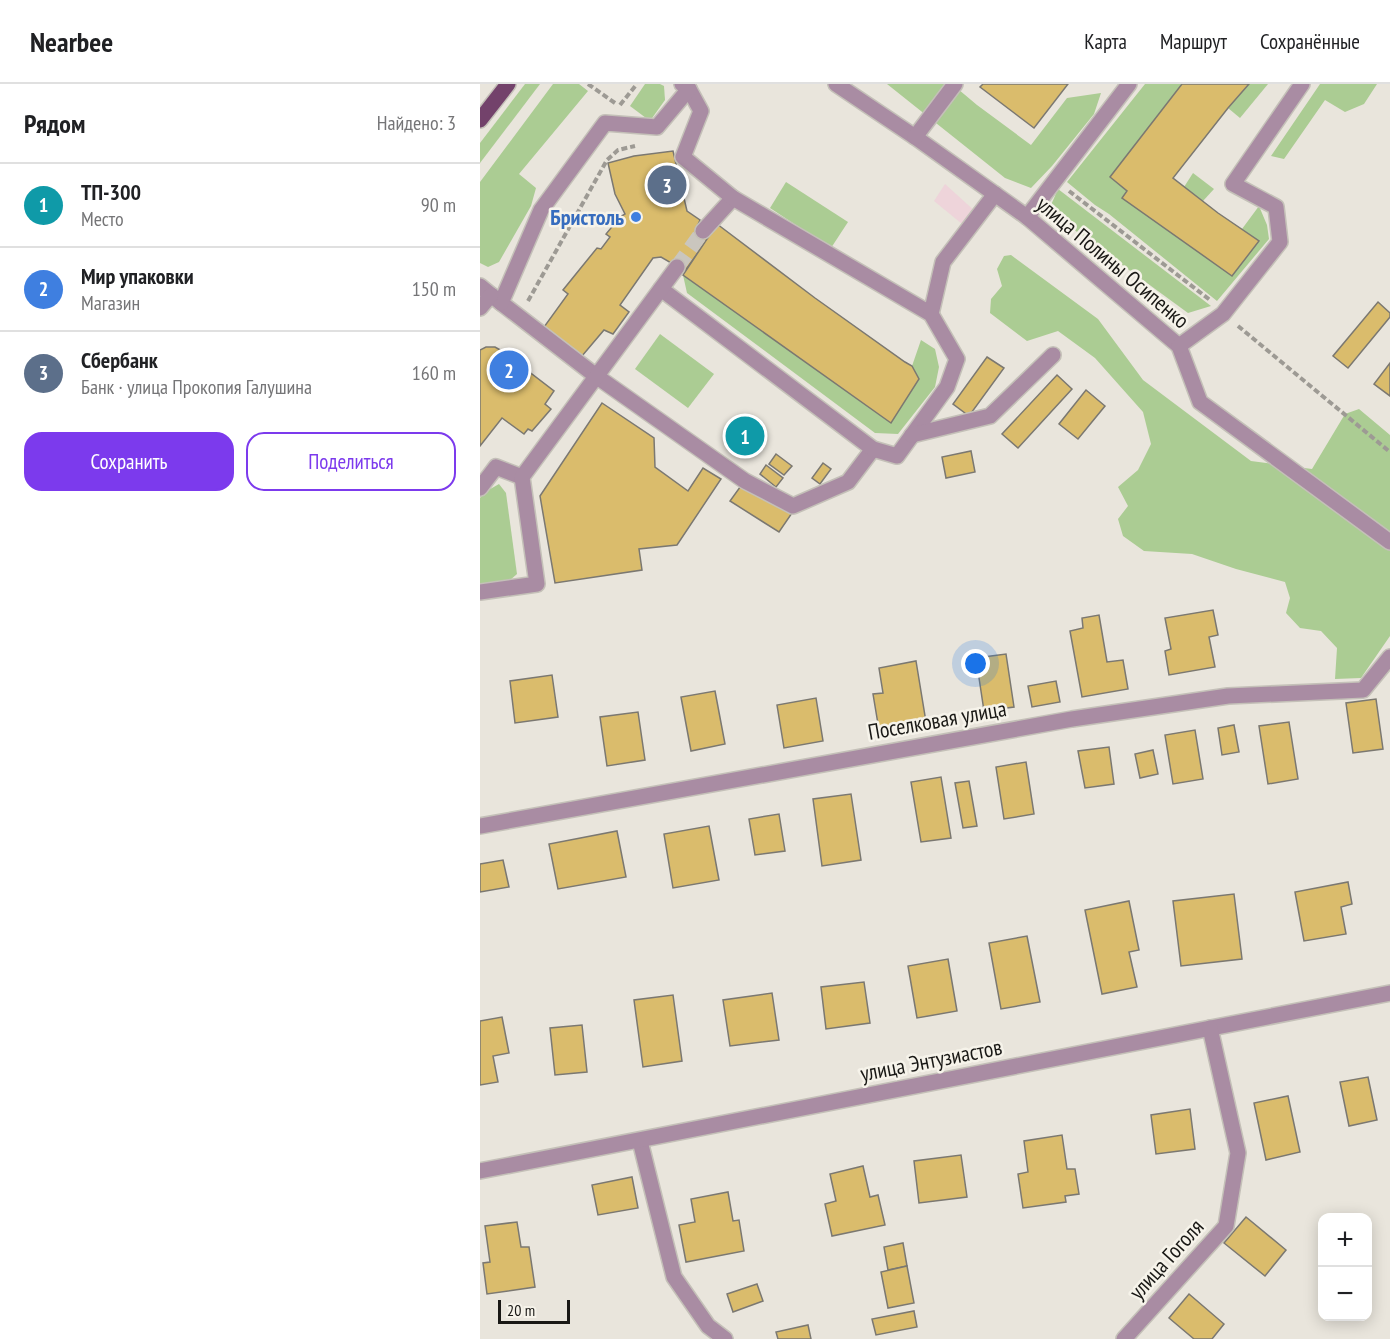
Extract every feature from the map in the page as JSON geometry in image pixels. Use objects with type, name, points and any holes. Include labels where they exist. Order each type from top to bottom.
[{"type":"main road","points":[[480,120],[508,84]]},
{"type":"street","name":"улица Полины Осипенко","points":[[836,84],[1027,217],[1179,346],[1200,402],[1390,542]]},
{"type":"street","points":[[915,137],[955,84]]},
{"type":"street","points":[[1027,217],[1129,84]]},
{"type":"street","points":[[1179,346],[1223,314],[1280,243],[1276,207],[1233,184],[1302,84]]},
{"type":"street","points":[[480,308],[540,210],[605,123],[657,127],[686,87],[701,111],[683,157],[733,198],[931,314],[957,358],[946,387],[897,456],[873,449],[660,289]]},
{"type":"street","points":[[931,314],[943,262],[995,194]]},
{"type":"street","points":[[703,231],[733,198]]},
{"type":"street","points":[[480,592],[537,584],[522,477],[677,267]]},
{"type":"street","points":[[490,294],[596,376],[745,481],[793,506],[848,482],[873,449]]},
{"type":"street","points":[[912,435],[990,417],[1053,355]]},
{"type":"street","points":[[480,488],[496,467],[522,477]]},
{"type":"street","name":"Поселковая улица","points":[[480,826],[1072,719],[1228,696],[1363,690],[1390,657]]},
{"type":"street","name":"улица Энтузиастов","points":[[480,1171],[1390,993]]},
{"type":"street","name":"улица Гоголя","points":[[1124,1339],[1226,1226],[1238,1153],[1210,1028]]},
{"type":"street","points":[[640,1141],[674,1277],[708,1326],[725,1339]]},
{"type":"path","points":[[588,84],[619,106],[637,84]]},
{"type":"path","points":[[519,317],[607,160],[618,150],[641,144]]},
{"type":"path","points":[[1055,181],[1215,304],[1223,314],[1390,452]]},
{"type":"shaded area","points":[[945,184],[977,213],[967,228],[934,201]]},
{"type":"green space","points":[[525,84],[540,84],[480,163],[480,143]]},
{"type":"green space","points":[[553,84],[579,84],[588,91],[519,174],[536,188],[531,206],[499,262],[488,267],[480,263],[480,182]]},
{"type":"green space","points":[[645,84],[664,86],[665,100],[650,121],[630,106]]},
{"type":"green space","points":[[887,84],[952,84],[1031,145],[1067,98],[1101,93],[1094,114],[1031,188],[1005,178]]},
{"type":"green space","points":[[1145,84],[1182,84],[1110,177],[1127,191],[1123,198],[1232,276],[1259,241],[1242,229],[1259,206],[1267,225],[1269,239],[1217,301],[1067,182]]},
{"type":"green space","points":[[1249,84],[1268,84],[1240,118],[1228,108]]},
{"type":"green space","points":[[1320,84],[1377,84],[1364,104],[1345,112],[1325,100],[1284,159],[1271,156]]},
{"type":"green space","points":[[1193,173],[1214,189],[1203,201],[1184,187]]},
{"type":"green space","points":[[786,182],[848,222],[831,248],[770,208]]},
{"type":"green space","points":[[1058,189],[1211,306],[1188,313],[1058,218],[1051,205]]},
{"type":"green space","points":[[1011,255],[1098,319],[1143,380],[1251,461],[1312,469],[1345,414],[1359,409],[1390,435],[1390,636],[1361,678],[1335,679],[1337,648],[1321,631],[1300,628],[1286,613],[1290,598],[1285,582],[1192,554],[1144,551],[1123,536],[1118,519],[1128,506],[1118,487],[1138,470],[1151,444],[1143,412],[1095,358],[1058,331],[1027,341],[990,313],[991,299],[1002,286],[997,269],[1004,256]]},
{"type":"green space","points":[[683,275],[891,423],[919,379],[912,366],[921,340],[935,349],[939,367],[935,387],[898,434],[875,433],[687,293]]},
{"type":"green space","points":[[660,334],[714,374],[688,408],[635,369]]},
{"type":"green space","points":[[499,484],[506,493],[517,574],[509,581],[480,585],[480,498],[485,492]]},
{"type":"building","points":[[983,84],[1068,84],[1034,128],[980,87]]},
{"type":"building","points":[[1182,84],[1249,84],[1173,178],[1259,241],[1232,276],[1122,198],[1127,191],[1110,177]]},
{"type":"building","points":[[673,151],[687,211],[700,220],[697,227],[709,237],[685,271],[661,257],[653,258],[620,305],[629,312],[613,334],[604,330],[582,356],[544,327],[568,294],[563,290],[597,248],[601,249],[610,237],[606,234],[625,214],[615,194],[608,163],[634,156]]},
{"type":"building","points":[[717,224],[815,298],[912,366],[919,379],[891,423],[683,275]]},
{"type":"building","points":[[1378,302],[1390,313],[1390,317],[1348,368],[1333,356]]},
{"type":"building","points":[[495,347],[502,351],[554,391],[545,404],[551,409],[532,431],[528,429],[524,434],[502,418],[480,446],[480,350]]},
{"type":"building","points":[[987,357],[1004,368],[969,416],[953,404]]},
{"type":"building","points":[[1390,363],[1390,396],[1374,384]]},
{"type":"building","points":[[1057,375],[1072,389],[1018,448],[1002,434]]},
{"type":"building","points":[[1086,390],[1105,406],[1078,439],[1059,424]]},
{"type":"building","points":[[602,403],[654,438],[655,467],[688,491],[703,468],[721,479],[677,545],[639,549],[642,570],[555,583],[540,496]]},
{"type":"building","points":[[737,417],[765,439],[753,455],[724,433]]},
{"type":"building","points":[[971,451],[975,472],[946,478],[942,457]]},
{"type":"building","points":[[776,454],[792,466],[784,475],[769,464]]},
{"type":"building","points":[[823,463],[831,469],[820,484],[812,478]]},
{"type":"building","points":[[766,465],[783,478],[776,487],[760,474]]},
{"type":"building","points":[[743,483],[792,513],[779,532],[730,501]]},
{"type":"building","points":[[1213,610],[1218,635],[1209,637],[1215,667],[1169,675],[1165,651],[1171,649],[1165,618]]},
{"type":"building","points":[[1099,615],[1107,662],[1123,660],[1128,689],[1082,697],[1070,631],[1083,628],[1082,618]]},
{"type":"building","points":[[1006,654],[1014,707],[984,711],[976,658]]},
{"type":"building","points":[[916,661],[926,722],[879,730],[873,694],[883,693],[879,668]]},
{"type":"building","points":[[552,675],[558,717],[515,723],[510,681]]},
{"type":"building","points":[[1056,681],[1060,702],[1032,707],[1028,686]]},
{"type":"building","points":[[715,691],[725,744],[691,751],[681,697]]},
{"type":"building","points":[[816,698],[823,741],[784,748],[777,705]]},
{"type":"building","points":[[1376,699],[1383,749],[1353,753],[1346,703]]},
{"type":"building","points":[[638,712],[645,760],[607,766],[600,717]]},
{"type":"building","points":[[1289,722],[1298,779],[1268,784],[1259,726]]},
{"type":"building","points":[[1234,725],[1239,752],[1222,755],[1218,728]]},
{"type":"building","points":[[1195,730],[1203,779],[1173,784],[1165,735]]},
{"type":"building","points":[[1109,747],[1114,784],[1085,788],[1078,751]]},
{"type":"building","points":[[1153,750],[1158,774],[1140,778],[1135,754]]},
{"type":"building","points":[[1026,762],[1034,814],[1004,819],[996,767]]},
{"type":"building","points":[[941,777],[951,838],[921,842],[911,782]]},
{"type":"building","points":[[969,781],[977,826],[963,828],[955,783]]},
{"type":"building","points":[[851,794],[861,860],[822,866],[813,799]]},
{"type":"building","points":[[779,814],[785,851],[755,855],[749,819]]},
{"type":"building","points":[[709,826],[719,880],[673,888],[664,834]]},
{"type":"building","points":[[617,831],[626,877],[558,889],[549,844]]},
{"type":"building","points":[[503,860],[509,887],[480,892],[480,864]]},
{"type":"building","points":[[1348,882],[1352,904],[1341,907],[1346,934],[1304,941],[1295,892]]},
{"type":"building","points":[[1234,894],[1242,959],[1181,966],[1173,901]]},
{"type":"building","points":[[1129,901],[1139,950],[1129,952],[1137,987],[1102,994],[1085,910]]},
{"type":"building","points":[[1027,936],[1040,1002],[1001,1009],[989,943]]},
{"type":"building","points":[[948,959],[957,1011],[917,1018],[908,966]]},
{"type":"building","points":[[864,982],[870,1023],[826,1029],[821,987]]},
{"type":"building","points":[[772,993],[779,1040],[730,1046],[723,1000]]},
{"type":"building","points":[[673,995],[682,1061],[643,1067],[634,1000]]},
{"type":"building","points":[[502,1017],[509,1053],[493,1056],[498,1082],[480,1085],[480,1021]]},
{"type":"building","points":[[582,1025],[587,1072],[555,1075],[550,1028]]},
{"type":"building","points":[[1368,1077],[1377,1120],[1349,1126],[1340,1082]]},
{"type":"building","points":[[1288,1096],[1300,1152],[1266,1160],[1254,1103]]},
{"type":"building","points":[[1190,1109],[1195,1149],[1156,1154],[1151,1115]]},
{"type":"building","points":[[1062,1135],[1067,1169],[1075,1169],[1079,1194],[1065,1196],[1066,1202],[1023,1208],[1018,1174],[1028,1172],[1024,1141]]},
{"type":"building","points":[[961,1155],[967,1197],[919,1203],[914,1161]]},
{"type":"building","points":[[863,1166],[870,1197],[878,1195],[885,1225],[832,1236],[825,1204],[836,1201],[830,1174]]},
{"type":"building","points":[[632,1177],[638,1208],[598,1215],[592,1185]]},
{"type":"building","points":[[728,1192],[733,1221],[739,1220],[744,1251],[686,1262],[679,1225],[695,1222],[691,1199]]},
{"type":"building","points":[[1246,1217],[1286,1250],[1265,1276],[1224,1243]]},
{"type":"building","points":[[517,1222],[521,1247],[529,1247],[535,1287],[487,1294],[483,1263],[490,1262],[485,1226]]},
{"type":"building","points":[[903,1243],[907,1266],[888,1270],[884,1247]]},
{"type":"building","points":[[907,1266],[914,1303],[888,1308],[881,1272]]},
{"type":"building","points":[[757,1284],[763,1301],[733,1312],[727,1294]]},
{"type":"building","points":[[1189,1294],[1224,1324],[1212,1339],[1194,1339],[1169,1318]]},
{"type":"building","points":[[914,1311],[917,1327],[876,1335],[872,1319]]},
{"type":"building","points":[[808,1325],[811,1339],[778,1339],[776,1332]]},
{"type":"tunnel","points":[[677,267],[703,231]]},
{"type":"place","name":"Сбербанк","points":[[667,185]]},
{"type":"place","name":"Бристоль","points":[[636,217]]},
{"type":"place","name":"Мир упаковки","points":[[509,370]]},
{"type":"place","name":"ТП-300","points":[[745,436]]}]
